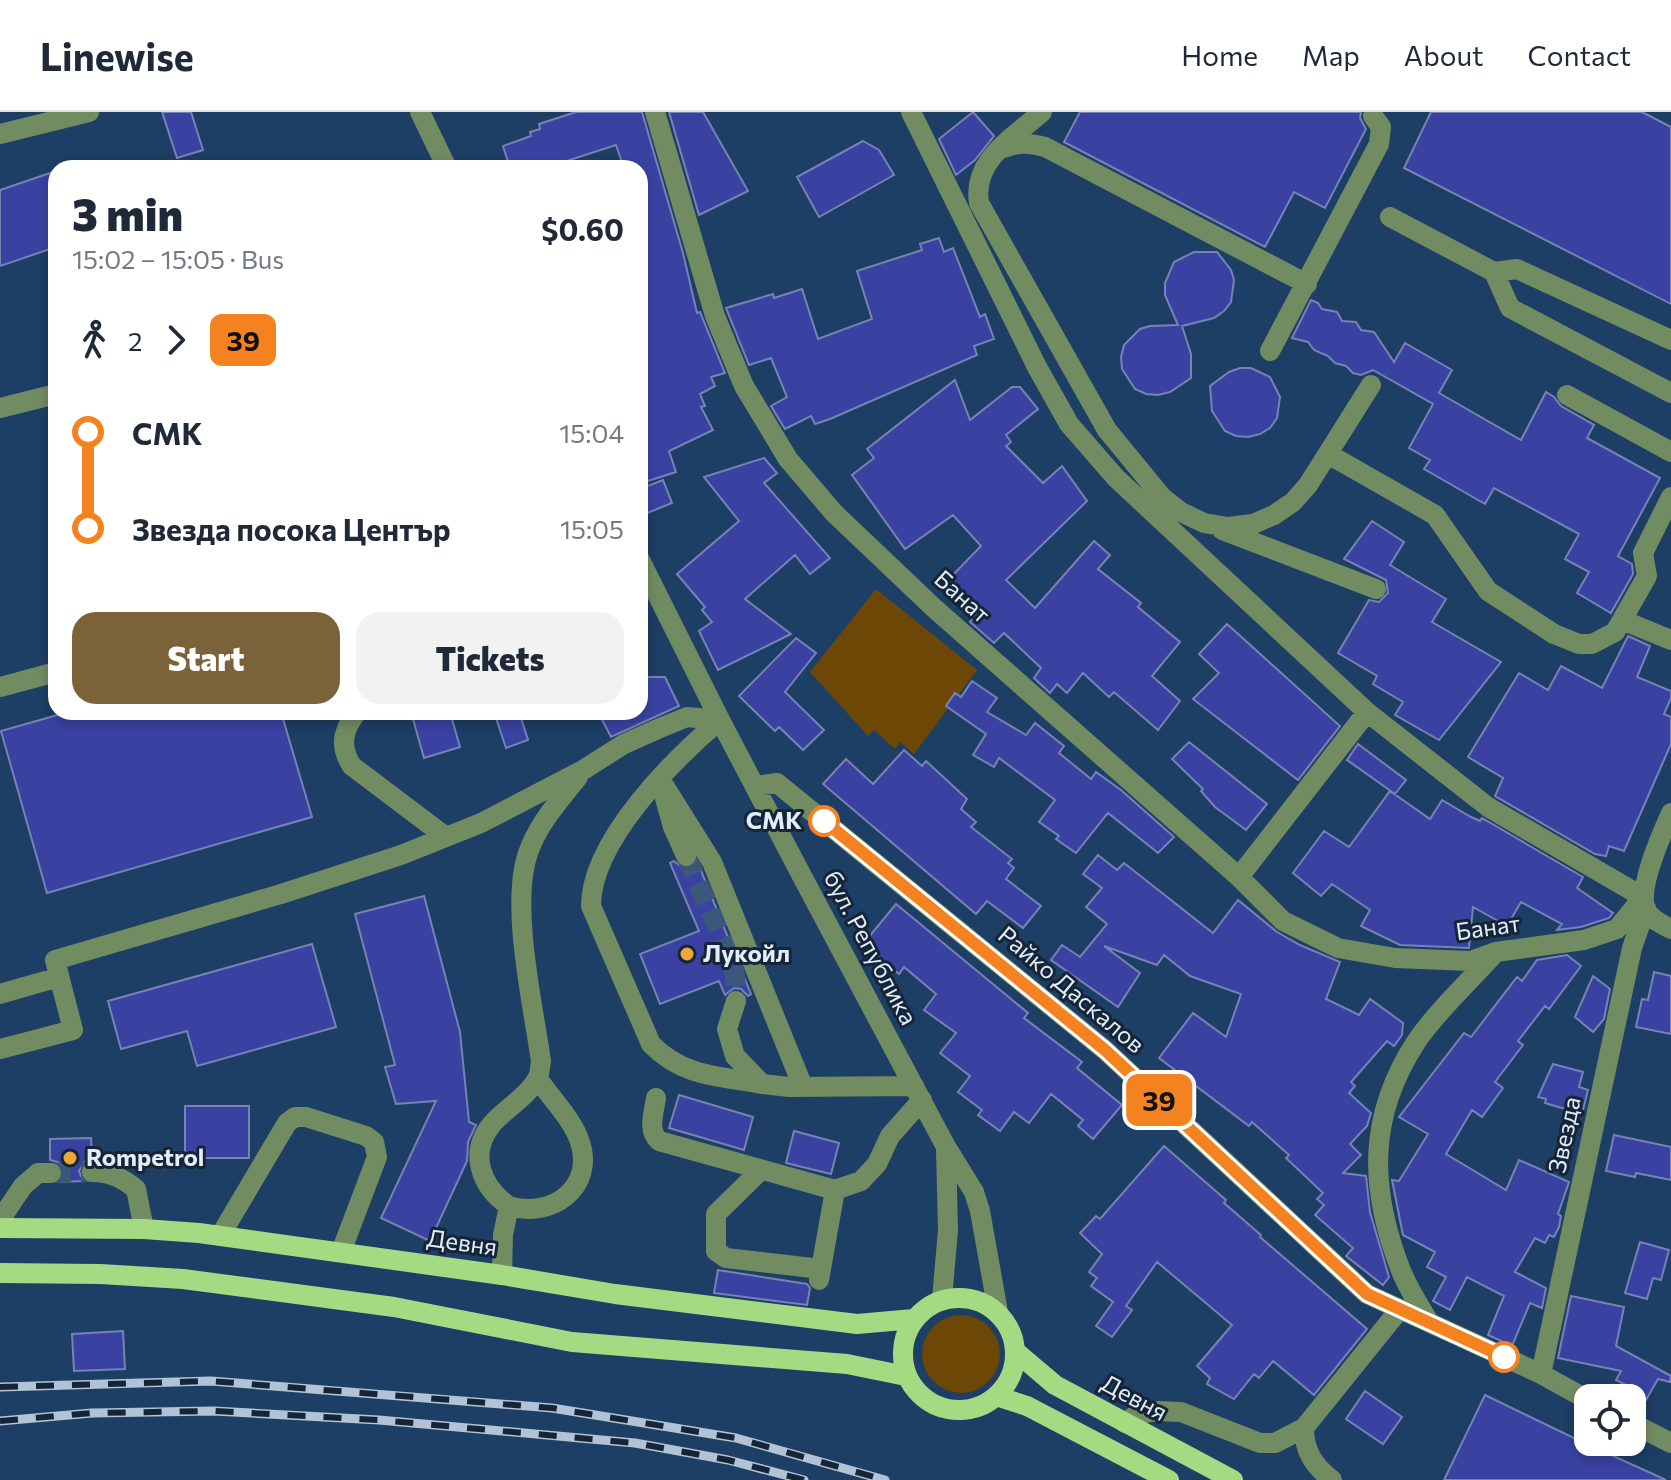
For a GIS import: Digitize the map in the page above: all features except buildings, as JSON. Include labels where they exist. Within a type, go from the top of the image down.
[{"type":"main road","name":"Девня","points":[[0,1228],[144,1229],[220,1236],[615,1294],[857,1324],[914,1319]]},
{"type":"main road","points":[[0,1273],[183,1279],[394,1307],[586,1344],[847,1364],[906,1376]]},
{"type":"main road","points":[[962,1297],[981,1301],[998,1312],[1012,1333],[1016,1352],[1014,1369],[1007,1384],[996,1396],[978,1407],[957,1410],[936,1406],[918,1393],[906,1376],[902,1356],[905,1337],[914,1319],[942,1299],[962,1297]]},
{"type":"main road","name":"Девня","points":[[1016,1352],[1055,1385],[1233,1480]]},
{"type":"main road","points":[[996,1396],[1027,1406],[1060,1422],[1169,1480]]},
{"type":"street","points":[[0,134],[89,112]]},
{"type":"street","points":[[420,112],[443,160]]},
{"type":"street","name":"Банат","points":[[655,112],[715,316],[744,386],[788,459],[834,513],[934,608],[1239,877],[1283,921],[1338,948],[1395,958],[1471,961],[1496,952],[1606,935],[1617,929],[1644,902]]},
{"type":"street","points":[[910,112],[1037,367],[1069,424],[1116,478],[1367,712],[1488,807],[1644,902],[1655,921],[1671,929]]},
{"type":"street","points":[[1042,112],[985,164],[977,190],[985,215],[1107,430],[1162,497],[1181,512],[1376,589]]},
{"type":"street","points":[[1270,351],[1379,144],[1381,127],[1373,116]]},
{"type":"street","points":[[1000,149],[1014,143],[1030,142],[1045,147],[1307,284]]},
{"type":"street","points":[[1390,217],[1494,272],[1517,269],[1671,340]]},
{"type":"street","points":[[1494,272],[1510,308],[1671,393]]},
{"type":"street","points":[[1204,523],[1228,527],[1253,524],[1293,502],[1328,454],[1371,385]]},
{"type":"street","points":[[1567,395],[1671,452]]},
{"type":"street","points":[[0,408],[48,396]]},
{"type":"street","points":[[1328,454],[1435,515],[1488,591],[1554,634],[1579,644],[1592,644],[1615,632],[1647,576],[1643,553],[1671,497]]},
{"type":"street","name":"бул. Република","points":[[648,576],[720,720],[945,1145],[964,1173],[980,1211],[998,1312]]},
{"type":"street","points":[[1622,620],[1671,640]]},
{"type":"street","points":[[0,687],[48,674]]},
{"type":"street","points":[[1239,877],[1367,712]]},
{"type":"street","points":[[0,1049],[73,1030],[55,960],[281,894],[446,837],[481,823],[583,770],[624,744],[687,717],[720,720]]},
{"type":"street","points":[[352,720],[344,740],[345,753],[352,766],[446,837]]},
{"type":"street","points":[[720,720],[684,750],[634,809],[597,868],[591,888],[591,906],[651,1044],[667,1060],[699,1074],[762,1084],[918,1093]]},
{"type":"street","points":[[538,1079],[579,1139],[583,1156],[582,1170],[570,1193],[560,1201],[533,1210],[509,1206],[497,1198],[484,1182],[479,1154],[491,1125],[538,1079],[541,1061],[523,943],[523,869],[542,823],[583,770]]},
{"type":"street","points":[[660,779],[673,827],[686,856]]},
{"type":"street","points":[[660,779],[712,862],[803,1087]]},
{"type":"street","name":"Райко Даскалов","points":[[755,786],[777,783],[1105,1050],[1367,1294],[1574,1392]]},
{"type":"street","name":"Звезда","points":[[1541,1374],[1632,948],[1659,840],[1671,813]]},
{"type":"street","points":[[1429,1322],[1401,1269],[1384,1210],[1377,1143],[1382,1115],[1394,1080],[1418,1039],[1496,952]]},
{"type":"street","points":[[0,994],[59,977]]},
{"type":"street","points":[[736,1001],[727,1029],[735,1056],[762,1084]]},
{"type":"street","points":[[656,1098],[652,1128],[656,1139],[835,1190],[861,1181],[877,1164],[890,1136],[918,1093]]},
{"type":"street","points":[[220,1236],[287,1123],[295,1117],[306,1117],[366,1136],[376,1147],[377,1157],[341,1252]]},
{"type":"street","name":"бул. Република","points":[[942,1299],[948,1230],[945,1145]]},
{"type":"street","points":[[761,1170],[716,1214],[716,1251],[726,1258],[820,1275],[835,1190]]},
{"type":"street","points":[[92,1172],[100,1171],[125,1180],[136,1189],[144,1229]]},
{"type":"street","points":[[0,1220],[23,1186],[38,1173],[51,1173]]},
{"type":"street","points":[[502,1275],[503,1235],[509,1206]]},
{"type":"street","points":[[1125,1423],[1137,1414],[1181,1412],[1260,1443],[1275,1443],[1304,1428],[1400,1309]]},
{"type":"street","points":[[1304,1428],[1304,1446],[1314,1462],[1332,1480]]},
{"type":"street","points":[[1646,1430],[1671,1443]]},
{"type":"shaded area","points":[[876,589],[977,670],[914,754],[900,742],[895,749],[874,730],[868,736],[810,672]]},
{"type":"shaded area","points":[[953,1315],[969,1315],[983,1321],[994,1332],[1000,1354],[994,1376],[983,1387],[969,1393],[953,1393],[939,1387],[928,1376],[922,1362],[922,1346],[928,1332],[939,1321]]},
{"type":"tunnel","points":[[686,856],[730,956],[735,975],[736,1001]]},
{"type":"tunnel","points":[[51,1173],[92,1172]]},
{"type":"railway","points":[[0,1387],[211,1381],[552,1408],[736,1438],[885,1480]]},
{"type":"railway","points":[[0,1421],[92,1413],[214,1411],[379,1420],[635,1443],[728,1460],[804,1480]]},
{"type":"bus line","name":"39","points":[[824,821],[1105,1050],[1367,1294],[1504,1357]]},
{"type":"place","name":"СМК","points":[[824,821]]},
{"type":"place","name":"Лукойл","points":[[687,954]]},
{"type":"place","name":"Rompetrol","points":[[70,1158]]}]
